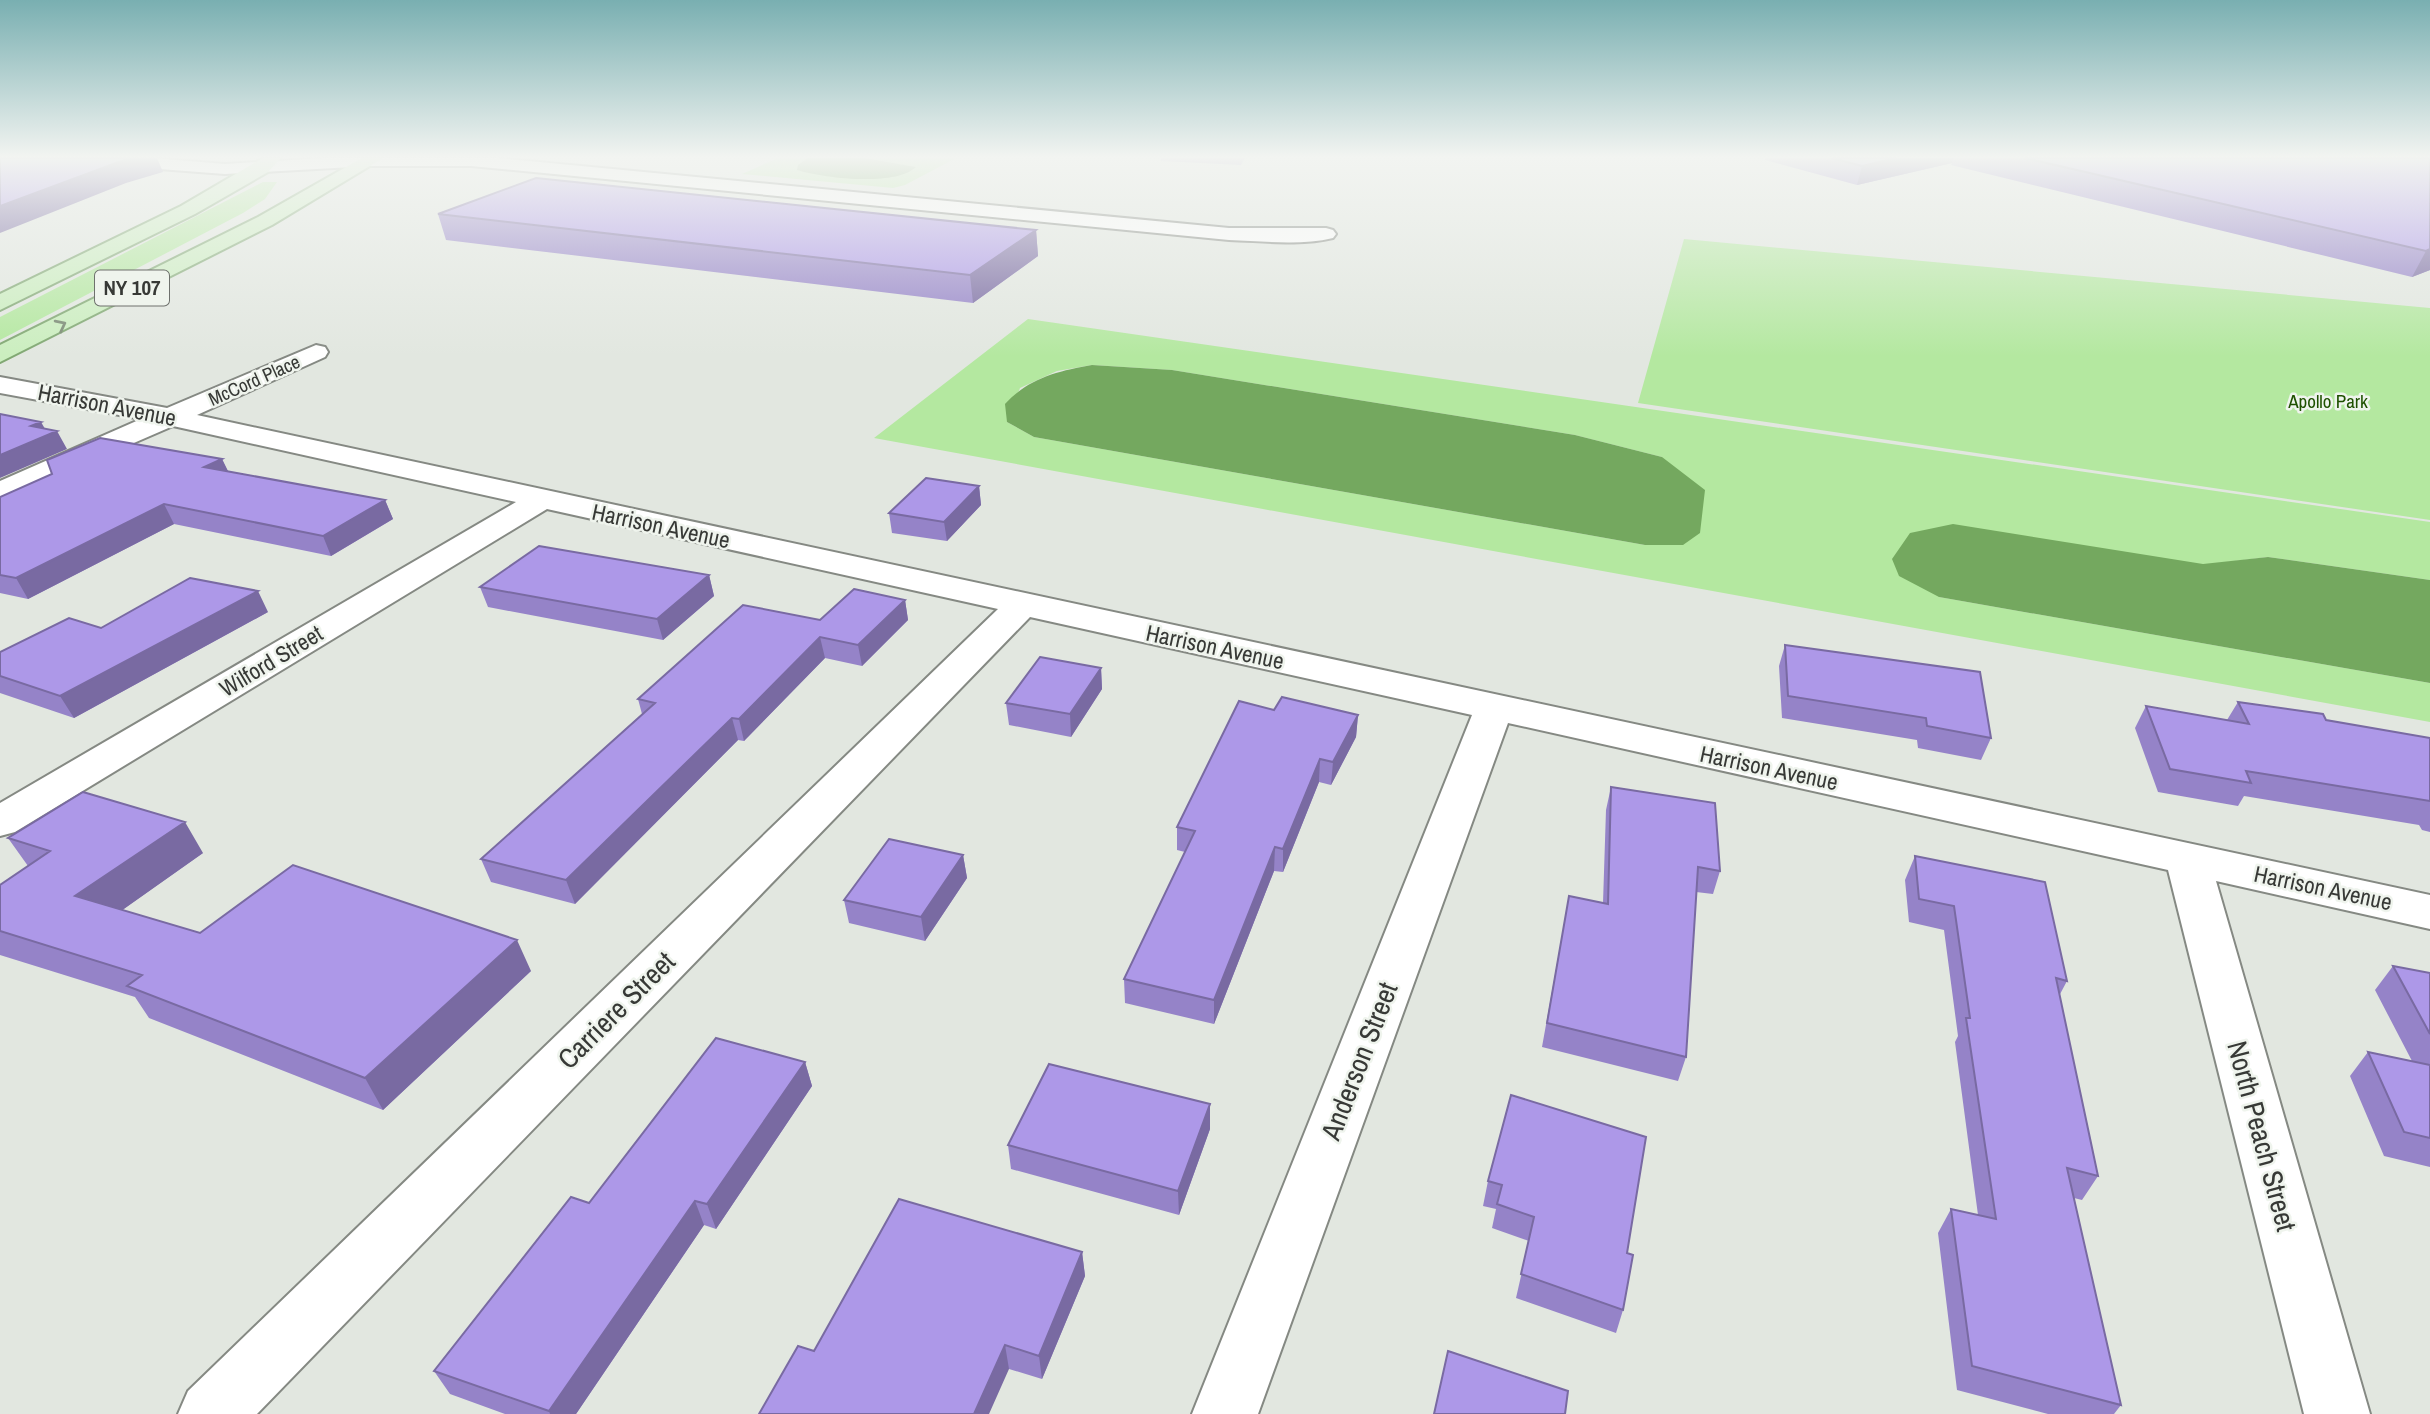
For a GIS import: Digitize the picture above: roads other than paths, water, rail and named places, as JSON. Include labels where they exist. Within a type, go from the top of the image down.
[{"type":"main road","name":"NY 107","points":[[0,303],[162,224]]},
{"type":"main road","points":[[206,251],[240,224]]},
{"type":"main road","name":"NY 107","points":[[0,355],[206,251],[253,224]]},
{"type":"street","points":[[1125,224],[1229,234],[1326,234]]},
{"type":"street","name":"McCord Place","points":[[0,492],[316,352]]},
{"type":"street","name":"Harrison Avenue","points":[[0,385],[171,417],[2430,912]]},
{"type":"street","name":"Wilford Street","points":[[0,822],[541,500]]},
{"type":"street","name":"Carriere Street","points":[[211,1414],[1022,605]]},
{"type":"street","name":"Anderson Street","points":[[1225,1414],[1494,708]]},
{"type":"street","name":"North Peach Street","points":[[2187,859],[2337,1414]]},
{"type":"park label","name":"Apollo Park","points":[[2328,401]]}]
